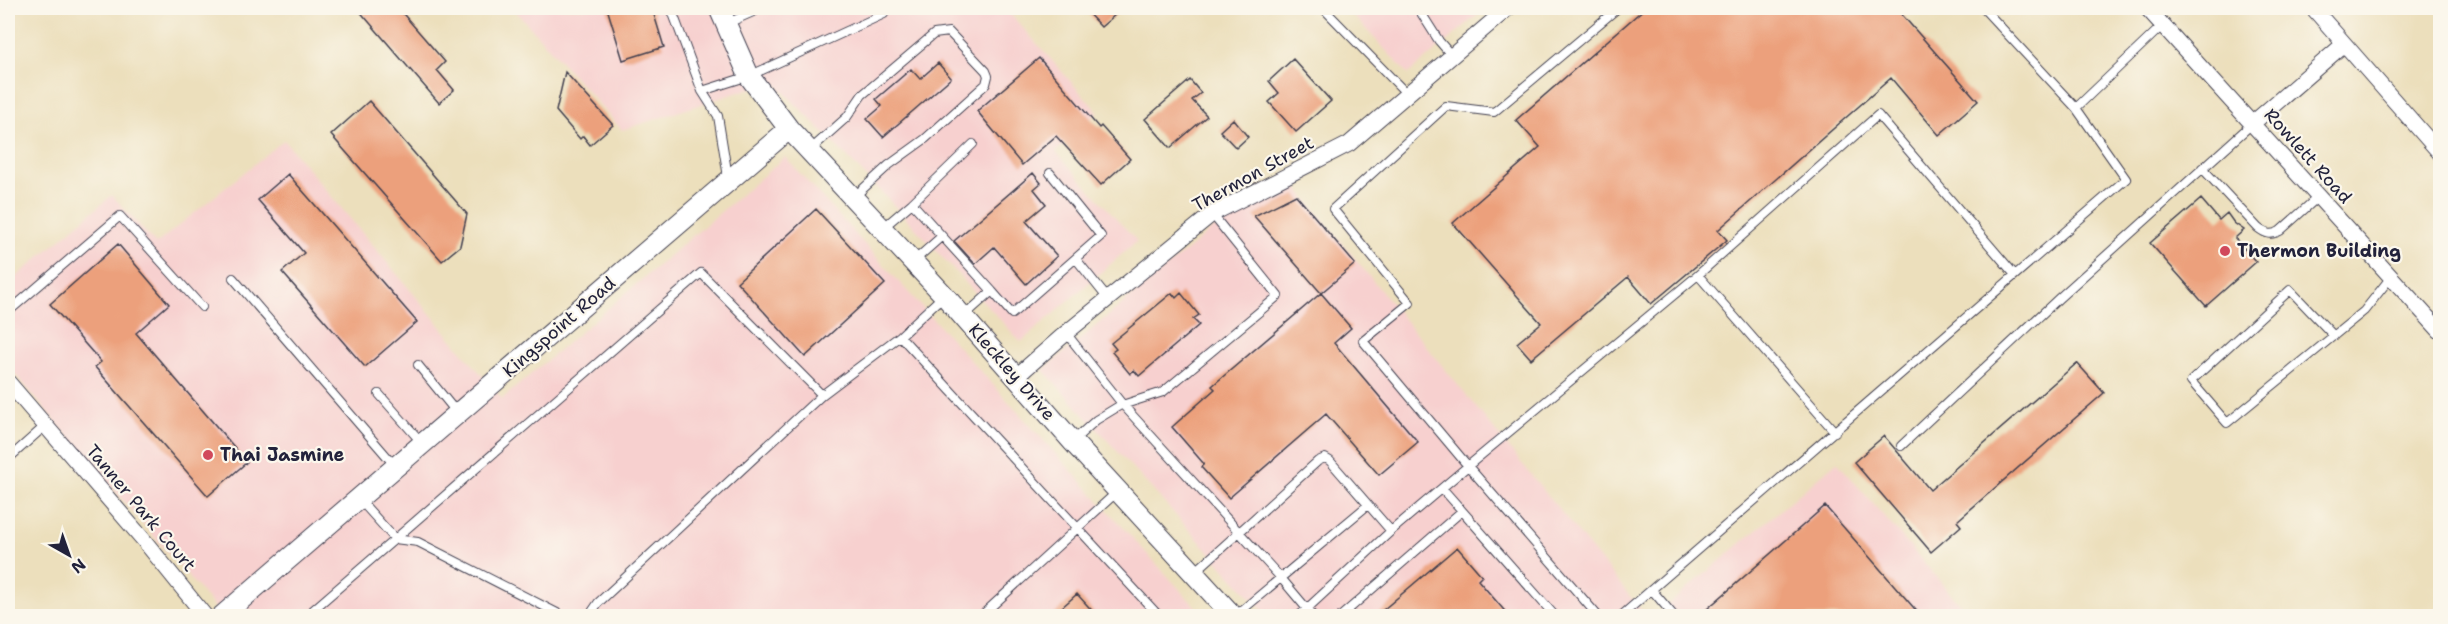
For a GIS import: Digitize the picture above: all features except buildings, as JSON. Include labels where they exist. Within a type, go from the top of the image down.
[{"type":"street","name":"Thermon Street","points":[[1017,376],[1212,214],[1349,144],[1508,8]]},
{"type":"street","name":"Rowlett Road","points":[[2146,8],[2440,331]]},
{"type":"street","points":[[2313,8],[2440,153]]},
{"type":"street","points":[[722,16],[749,76],[789,129]]},
{"type":"street","points":[[2253,123],[2344,44]]},
{"type":"street","name":"Kleckley Drive","points":[[789,129],[913,261],[1017,376],[1072,441],[1234,616]]},
{"type":"street","name":"Kingspoint Road","points":[[222,616],[360,500],[728,179],[789,129]]},
{"type":"street","name":"Tanner Park Court","points":[[8,382],[142,538],[205,616]]},
{"type":"lane","points":[[671,8],[702,90],[718,116],[728,179]]},
{"type":"lane","points":[[722,16],[762,8]]},
{"type":"lane","points":[[702,90],[749,76],[884,14],[881,8]]},
{"type":"lane","points":[[1323,8],[1407,94]]},
{"type":"lane","points":[[1418,8],[1452,56]]},
{"type":"lane","points":[[1598,616],[1363,341],[1410,303],[1333,209],[1446,106],[1494,112],[1618,8]]},
{"type":"lane","points":[[1621,616],[2126,179],[2076,108],[1983,8]]},
{"type":"lane","points":[[2076,108],[2163,25]]},
{"type":"lane","points":[[809,151],[848,117],[862,95],[889,72],[934,34],[949,32],[986,71],[988,76],[986,84],[925,139],[889,165],[854,197]]},
{"type":"lane","points":[[1299,616],[1391,531],[1698,275],[1878,115],[2015,275]]},
{"type":"lane","points":[[1901,446],[2253,123]]},
{"type":"lane","points":[[882,228],[912,203],[973,144]]},
{"type":"lane","points":[[2202,168],[2258,228],[2267,233],[2274,234],[2280,231],[2318,197]]},
{"type":"lane","points":[[912,203],[1012,314],[1101,236],[1050,173]]},
{"type":"lane","points":[[1072,441],[1096,420],[1123,405],[1163,392],[1278,296],[1212,214]]},
{"type":"lane","points":[[8,312],[120,216],[202,307]]},
{"type":"lane","points":[[913,261],[942,236]]},
{"type":"lane","points":[[1076,259],[1108,299]]},
{"type":"lane","points":[[306,616],[701,273],[822,395]]},
{"type":"lane","points":[[1698,275],[1835,432]]},
{"type":"lane","points":[[2334,336],[2290,290],[2191,381],[2227,423],[2334,336],[2364,311],[2391,276]]},
{"type":"lane","points":[[233,278],[396,468]]},
{"type":"lane","points":[[963,317],[992,291]]},
{"type":"lane","points":[[589,616],[598,603],[822,395],[900,336],[944,295]]},
{"type":"lane","points":[[1066,333],[1123,405],[1313,616]]},
{"type":"lane","points":[[900,336],[1159,616]]},
{"type":"lane","points":[[418,365],[458,414]]},
{"type":"lane","points":[[379,394],[423,445]]},
{"type":"lane","points":[[8,459],[45,426]]},
{"type":"lane","points":[[1194,573],[1318,461],[1325,458],[1391,531]]},
{"type":"lane","points":[[1442,488],[1555,616]]},
{"type":"lane","points":[[981,616],[1118,490]]},
{"type":"lane","points":[[360,500],[395,539],[418,542],[563,616]]},
{"type":"lane","points":[[1234,616],[1368,505]]},
{"type":"lane","points":[[1341,616],[1462,511]]},
{"type":"lane","points":[[1652,590],[1674,616]]},
{"type":"shaded area","points":[[513,8],[1005,8],[1098,112],[1056,152],[1137,241],[1021,342],[887,198],[773,81],[622,130]]},
{"type":"shaded area","points":[[1346,8],[1486,8],[1408,74]]},
{"type":"shaded area","points":[[284,140],[502,399],[785,157],[1204,616],[222,616],[8,366],[8,284],[112,195],[156,244]]},
{"type":"shaded area","points":[[1295,185],[1646,616],[1268,616],[1043,370],[1212,229]]},
{"type":"shaded area","points":[[1837,462],[1970,616],[1655,616]]},
{"type":"place","name":"Thermon Building","points":[[2225,251]]},
{"type":"place","name":"Thai Jasmine","points":[[208,455]]}]
